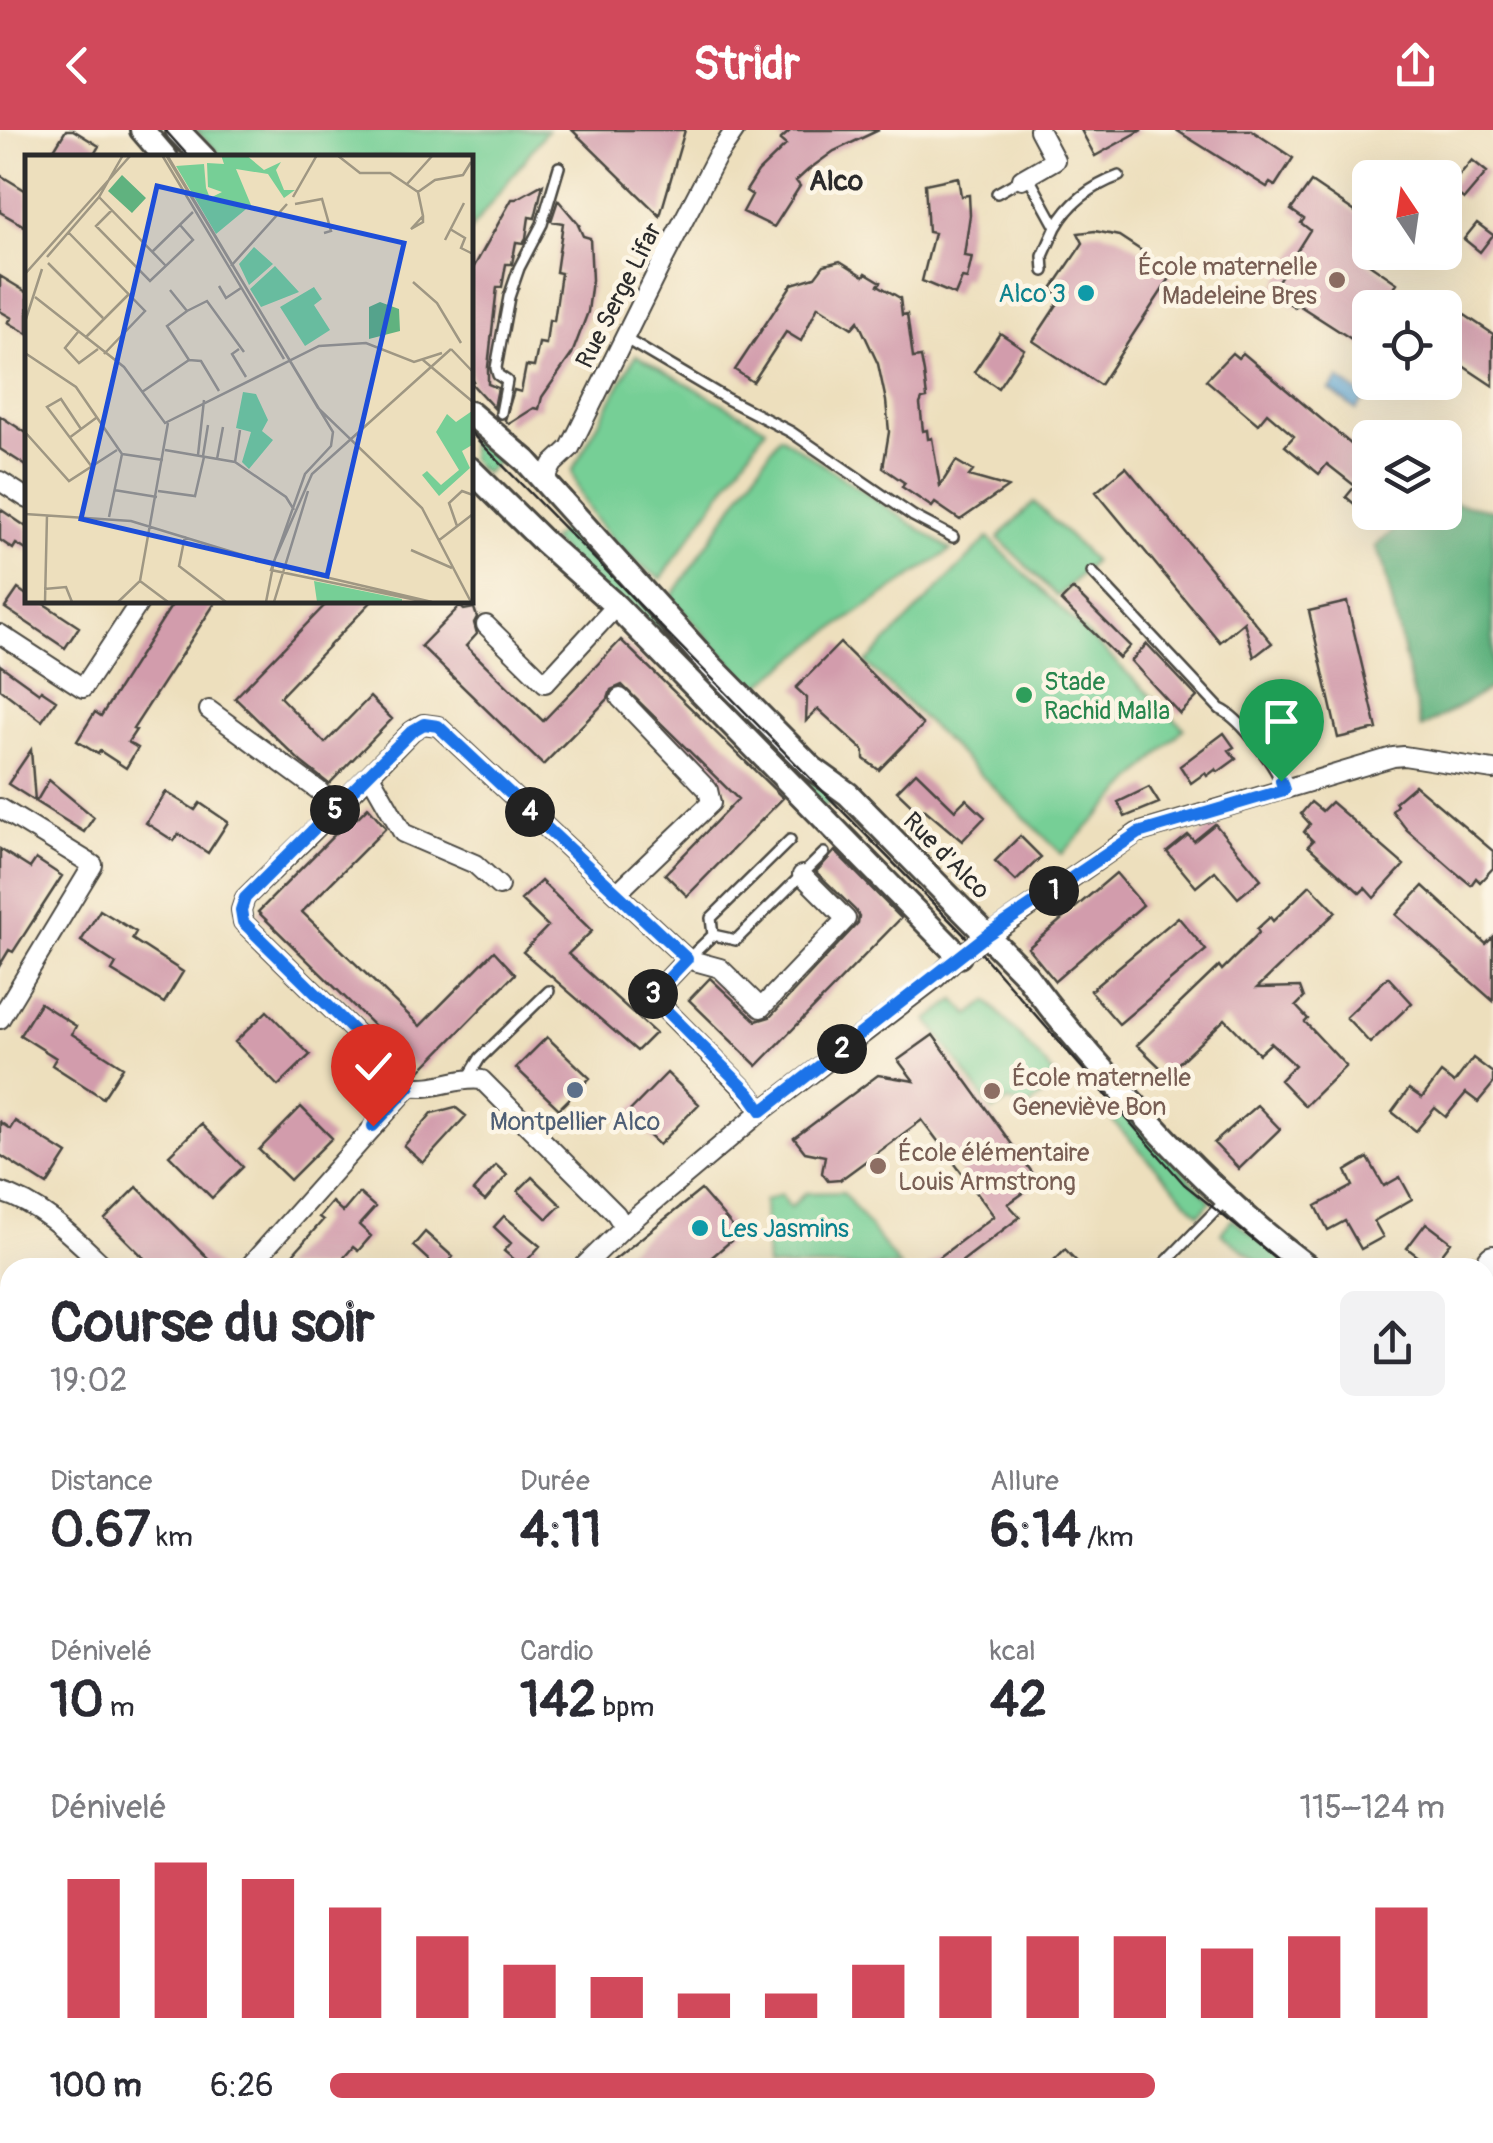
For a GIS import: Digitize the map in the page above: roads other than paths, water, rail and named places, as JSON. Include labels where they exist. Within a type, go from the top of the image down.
[{"type":"street","points":[[142,130],[163,155]]},
{"type":"street","points":[[177,130],[201,155]]},
{"type":"street","name":"Rue Serge Lifar","points":[[544,481],[553,464],[570,448],[716,158],[735,130]]},
{"type":"street","points":[[1025,177],[1055,160],[1039,130]]},
{"type":"street","name":"Rue d'Alco","points":[[472,415],[526,461],[710,665],[812,768],[848,794],[1026,975],[1048,1007],[1182,1160],[1297,1258]]},
{"type":"street","points":[[472,471],[511,517],[616,606],[959,956]]},
{"type":"street","points":[[0,481],[25,497]]},
{"type":"street","points":[[511,517],[544,481]]},
{"type":"street","points":[[0,634],[83,688],[140,602]]},
{"type":"street","points":[[486,625],[545,683],[616,606]]},
{"type":"street","points":[[617,893],[711,803],[708,790],[620,698]]},
{"type":"street","points":[[209,710],[318,790],[336,809]]},
{"type":"street","points":[[624,1226],[482,1080],[468,1078],[425,1089],[410,1086],[243,922],[245,898],[412,731],[424,724],[438,726],[687,959],[720,968],[760,1008],[846,918],[802,875]]},
{"type":"street","points":[[592,1258],[624,1226],[762,1111],[959,956],[1138,833],[1404,756],[1493,770]]},
{"type":"street","points":[[370,775],[403,833],[475,864],[499,886]]},
{"type":"street","points":[[0,808],[93,866],[0,1019]]},
{"type":"street","points":[[687,959],[652,996],[750,1094],[762,1111]]},
{"type":"street","points":[[257,1258],[410,1086]]},
{"type":"street","points":[[0,1192],[18,1197],[47,1215],[95,1258]]},
{"type":"lane","points":[[500,413],[507,381],[496,368],[509,297],[542,224],[559,166]]},
{"type":"lane","points":[[1044,270],[1042,256],[1065,212],[1102,182],[1119,176]]},
{"type":"lane","points":[[997,193],[1025,177],[1056,227]]},
{"type":"lane","points":[[624,338],[727,400],[791,432],[913,516],[953,537]]},
{"type":"lane","points":[[1092,572],[1220,710],[1231,714],[1274,768],[1284,790]]},
{"type":"lane","points":[[687,959],[712,934],[711,918],[790,840]]},
{"type":"lane","points":[[712,934],[736,940],[824,853]]},
{"type":"lane","points":[[468,1078],[480,1058],[548,991]]},
{"type":"lane","points":[[1170,1258],[1226,1201]]},
{"type":"water","points":[[1339,379],[1352,388],[1352,400],[1364,400],[1356,410],[1330,390]]},
{"type":"tram line","points":[[165,130],[187,155]]},
{"type":"tram line","points":[[472,434],[974,945],[1184,1184],[1276,1258]]},
{"type":"place","name":"École maternelle Madeleine Bres","points":[[1337,280]]},
{"type":"place","name":"Alco 3","points":[[1086,293]]},
{"type":"place","name":"Stade Rachid Malla","points":[[1024,695]]},
{"type":"place","name":"Montpellier Alco","points":[[575,1090]]},
{"type":"place","name":"École maternelle Geneviève Bon","points":[[992,1091]]},
{"type":"place","name":"École élémentaire Louis Armstrong","points":[[878,1166]]},
{"type":"place","name":"Les Jasmins","points":[[700,1228]]},
{"type":"district","name":"Alco","points":[[836,180]]}]
